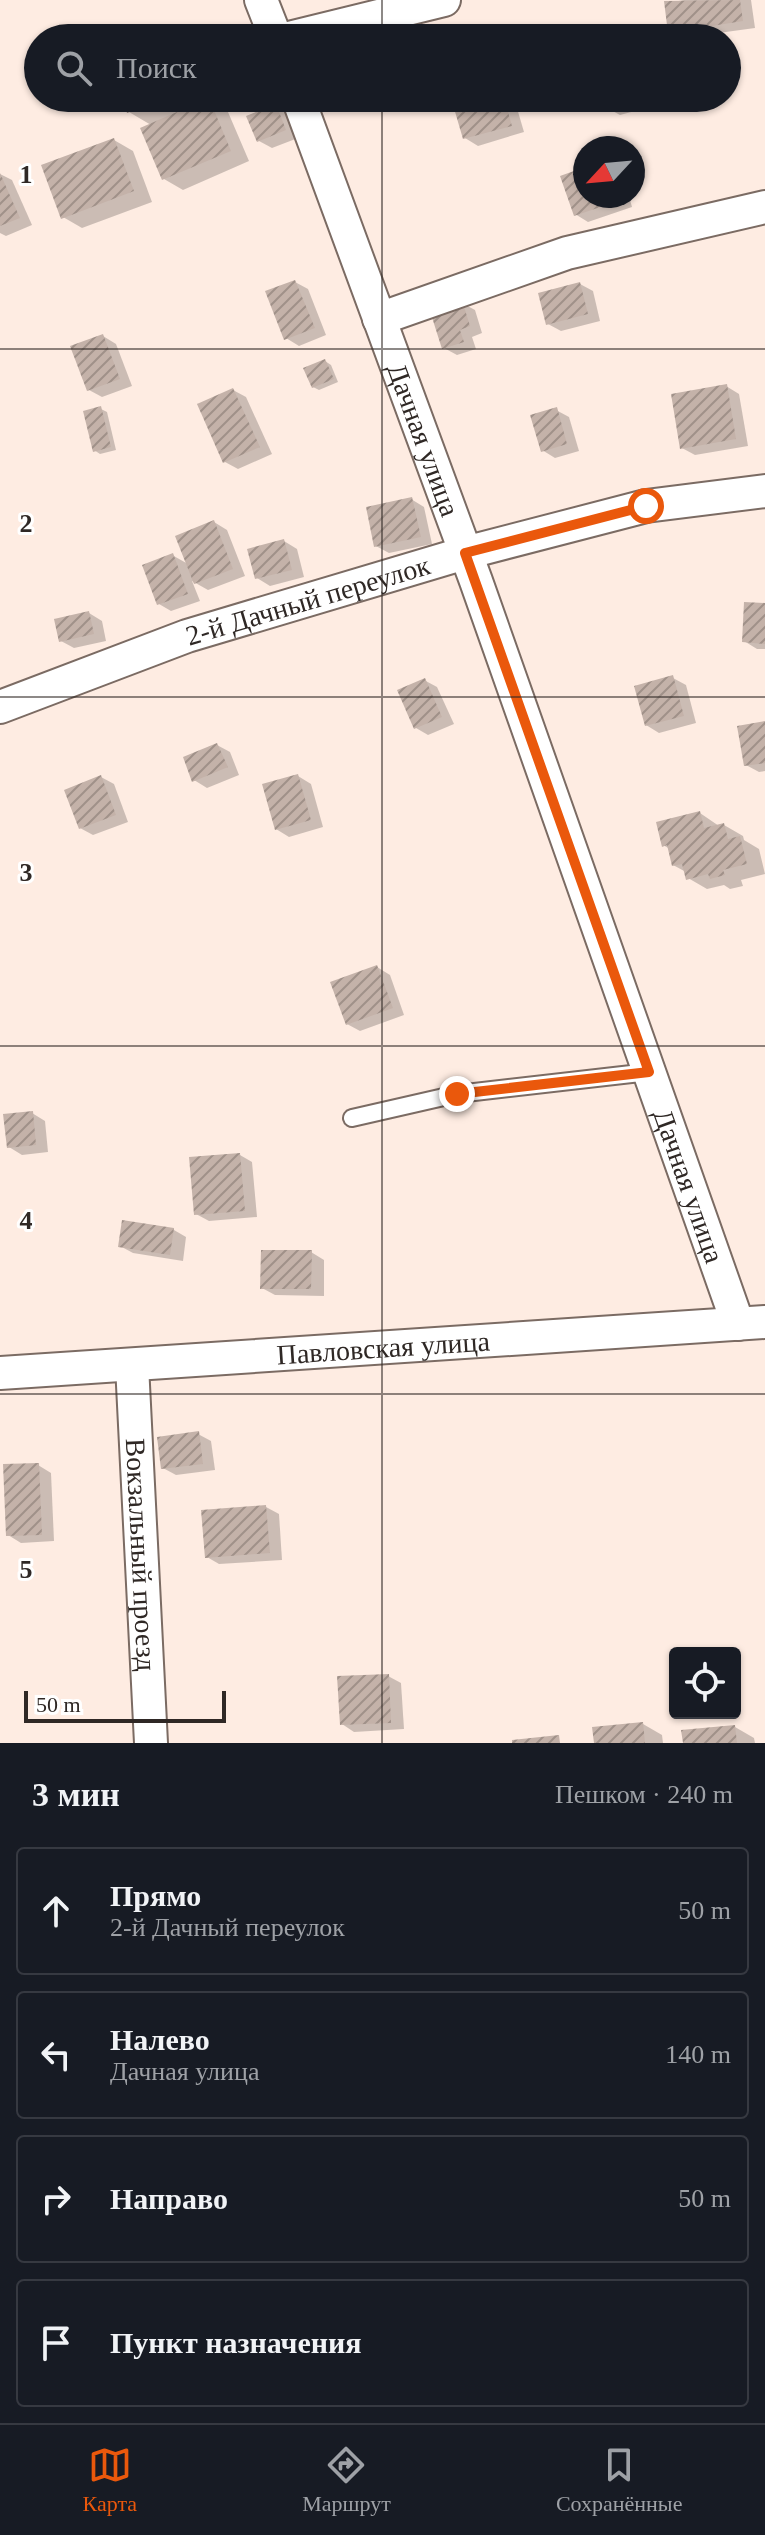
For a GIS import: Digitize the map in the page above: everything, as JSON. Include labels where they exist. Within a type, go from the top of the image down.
[{"type":"street","points":[[261,0],[270,24]]},
{"type":"street","points":[[346,24],[444,0]]},
{"type":"street","name":"Дачная улица","points":[[303,112],[465,553],[649,1072],[751,1323]]},
{"type":"street","points":[[379,319],[567,253],[765,207]]},
{"type":"street","name":"2-й Дачный переулок","points":[[0,707],[187,636],[465,553],[646,506],[765,491]]},
{"type":"street","name":"Павловская улица","points":[[0,1373],[751,1323]]},
{"type":"street","name":"Вокзальный проезд","points":[[132,1365],[151,1743]]},
{"type":"lane","points":[[352,1118],[457,1094],[649,1072]]},
{"type":"building","points":[[740,0],[743,21],[667,24],[664,1]]},
{"type":"building","points":[[177,112],[215,112],[231,151],[162,180],[140,128]]},
{"type":"building","points":[[256,112],[279,112],[286,130],[257,142],[246,116]]},
{"type":"building","points":[[455,112],[508,112],[512,126],[463,139]]},
{"type":"building","points":[[114,138],[134,191],[61,219],[41,165]]},
{"type":"building","points":[[573,171],[573,208],[598,208],[574,216],[560,176]]},
{"type":"building","points":[[0,173],[20,218],[0,226]]},
{"type":"building","points":[[295,280],[315,328],[284,340],[265,291]]},
{"type":"building","points":[[580,282],[588,314],[546,325],[538,293]]},
{"type":"building","points":[[462,300],[470,326],[460,330],[464,342],[442,349],[430,311]]},
{"type":"building","points":[[103,334],[120,379],[87,391],[70,346]]},
{"type":"building","points":[[325,359],[334,379],[312,388],[303,368]]},
{"type":"building","points":[[727,384],[736,439],[680,449],[671,394]]},
{"type":"building","points":[[233,388],[260,447],[223,463],[197,404]]},
{"type":"building","points":[[101,406],[111,447],[93,452],[83,411]]},
{"type":"building","points":[[557,407],[567,444],[541,452],[530,415]]},
{"type":"building","points":[[412,497],[421,537],[374,547],[366,507]]},
{"type":"building","points":[[214,520],[233,569],[194,584],[175,536]]},
{"type":"building","points":[[284,539],[292,570],[255,579],[247,549]]},
{"type":"building","points":[[173,553],[188,594],[157,605],[142,565]]},
{"type":"building","points":[[744,602],[765,603],[765,644],[742,642]]},
{"type":"building","points":[[89,611],[94,634],[59,642],[54,619]]},
{"type":"building","points":[[673,675],[684,716],[645,726],[634,686]]},
{"type":"building","points":[[425,678],[442,717],[414,729],[397,690]]},
{"type":"building","points":[[765,721],[765,763],[744,766],[737,726]]},
{"type":"building","points":[[217,743],[228,767],[192,782],[183,757]]},
{"type":"building","points":[[298,774],[311,820],[275,830],[262,784]]},
{"type":"building","points":[[101,775],[116,815],[79,829],[64,790]]},
{"type":"building","points":[[700,811],[704,828],[724,823],[728,839],[740,836],[747,864],[723,870],[725,875],[710,879],[708,874],[686,880],[682,864],[672,866],[667,845],[662,847],[656,822]]},
{"type":"building","points":[[377,965],[393,1008],[346,1025],[330,982]]},
{"type":"building","points":[[33,1111],[36,1145],[7,1148],[3,1114]]},
{"type":"building","points":[[240,1153],[245,1211],[194,1215],[189,1157]]},
{"type":"building","points":[[122,1220],[174,1228],[170,1255],[118,1247]]},
{"type":"building","points":[[261,1250],[312,1250],[311,1289],[260,1289]]},
{"type":"building","points":[[199,1431],[203,1464],[161,1469],[157,1437]]},
{"type":"building","points":[[39,1463],[42,1535],[6,1536],[3,1464]]},
{"type":"building","points":[[266,1505],[270,1553],[205,1558],[201,1510]]},
{"type":"building","points":[[389,1674],[391,1723],[340,1725],[337,1676]]},
{"type":"building","points":[[643,1722],[645,1743],[594,1743],[592,1727]]},
{"type":"building","points":[[735,1725],[737,1743],[683,1743],[681,1730]]},
{"type":"building","points":[[559,1735],[560,1743],[512,1743],[512,1740]]},
{"type":"route","points":[[457,1094],[649,1072],[465,553],[646,506]]}]
